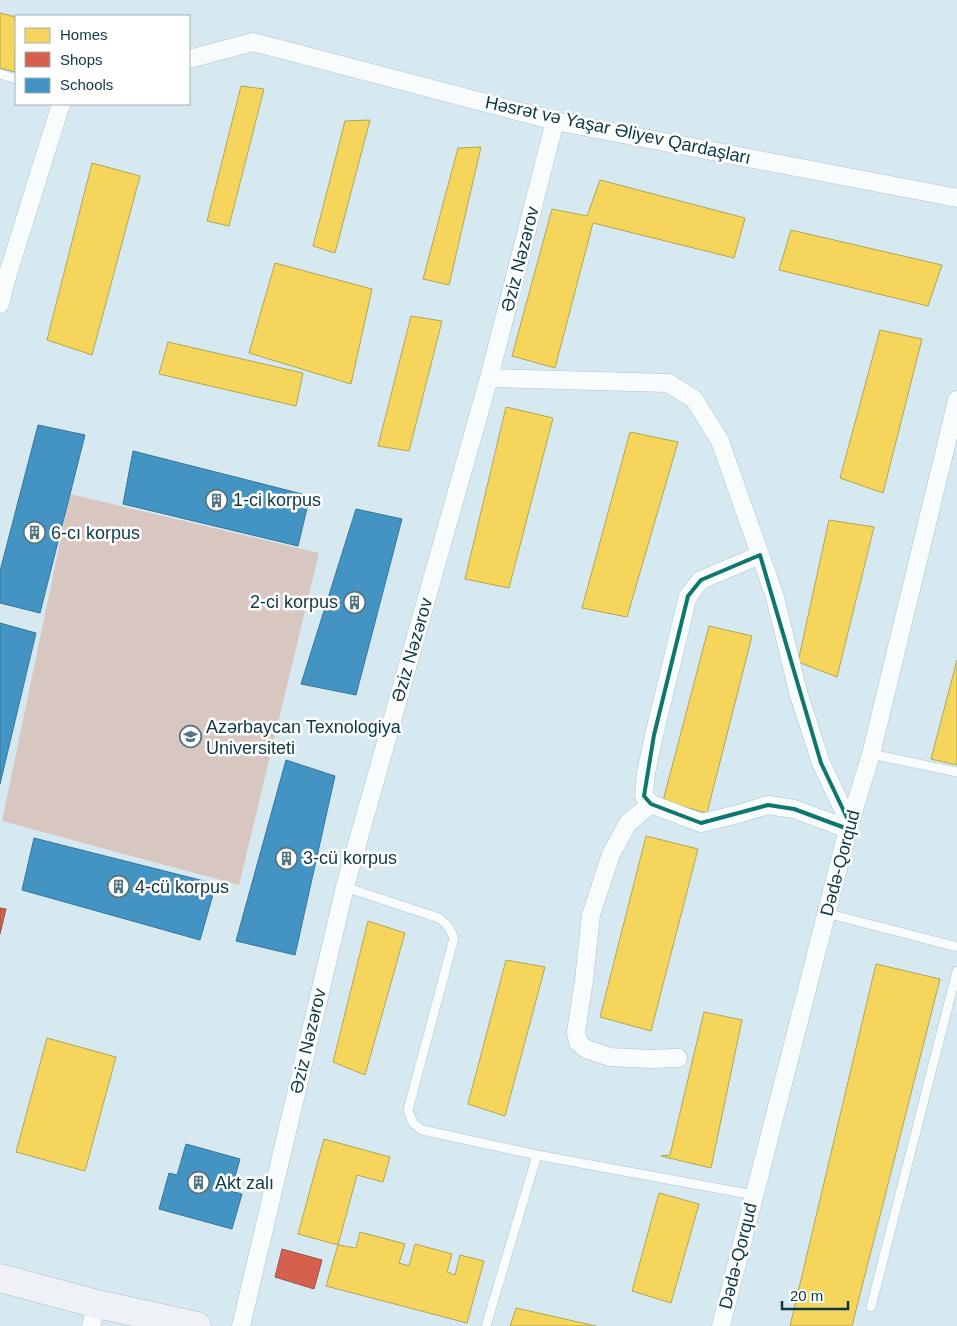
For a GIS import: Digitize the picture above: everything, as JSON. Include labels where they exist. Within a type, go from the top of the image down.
[{"type":"main road","points":[[0,1278],[94,1315],[197,1326]]},
{"type":"street","name":"Həsrət və Yaşar Əliyev Qardaşları","points":[[190,59],[253,42],[555,121],[957,198]]},
{"type":"street","points":[[0,304],[3,280],[61,105]]},
{"type":"street","name":"Əziz Nəzərov","points":[[241,1326],[344,887],[489,378],[555,121]]},
{"type":"street","points":[[489,378],[668,383],[694,399],[720,441],[775,597],[798,692],[821,763],[848,826]]},
{"type":"street","name":"Dədə-Qorqud","points":[[721,1326],[848,826],[871,754],[957,400]]},
{"type":"street","points":[[760,555],[701,580],[688,596],[646,773],[644,796],[650,804],[701,823],[735,816],[768,805],[794,809],[848,826]]},
{"type":"street","points":[[650,804],[628,823],[611,854],[591,915],[576,1032],[578,1042],[586,1049],[610,1057],[678,1058]]},
{"type":"lane","points":[[0,74],[15,79]]},
{"type":"lane","points":[[871,754],[957,772]]},
{"type":"lane","points":[[344,887],[439,918],[448,926],[454,938],[408,1110],[413,1123],[422,1130],[537,1155],[754,1196]]},
{"type":"lane","points":[[826,913],[957,947]]},
{"type":"lane","points":[[871,1307],[957,970]]},
{"type":"lane","points":[[486,1326],[537,1155]]},
{"type":"highlighted area","points":[[760,555],[821,763],[849,822],[848,829],[794,809],[768,805],[701,823],[651,804],[644,796],[654,735],[688,596],[701,580]]},
{"type":"shaded area","points":[[70,494],[319,553],[239,885],[2,821]]},
{"type":"building: Homes","points":[[0,13],[15,17],[15,72],[0,68]]},
{"type":"building: Homes","points":[[241,86],[264,89],[229,226],[207,221]]},
{"type":"building: Homes","points":[[370,120],[335,253],[313,246],[345,121]]},
{"type":"building: Homes","points":[[481,147],[449,285],[423,279],[458,148]]},
{"type":"building: Homes","points":[[92,163],[140,176],[92,355],[47,340]]},
{"type":"building: Homes","points":[[600,180],[745,218],[734,258],[593,223],[555,368],[512,356],[552,209],[587,216]]},
{"type":"building: Homes","points":[[791,230],[942,265],[928,306],[779,270]]},
{"type":"building: Homes","points":[[275,263],[372,289],[351,384],[249,353]]},
{"type":"building: Homes","points":[[411,316],[442,321],[409,451],[378,446]]},
{"type":"building: Homes","points":[[880,330],[922,339],[883,493],[840,478]]},
{"type":"building: Homes","points":[[168,342],[303,373],[296,406],[159,374]]},
{"type":"building: Homes","points":[[506,407],[553,418],[509,588],[465,579]]},
{"type":"building: Homes","points":[[630,432],[678,442],[627,617],[582,608]]},
{"type":"building: Homes","points":[[829,520],[874,527],[837,677],[798,662]]},
{"type":"building: Homes","points":[[709,626],[752,636],[707,813],[663,801]]},
{"type":"building: Homes","points":[[957,660],[957,765],[931,759]]},
{"type":"building: Homes","points":[[646,836],[698,849],[651,1031],[600,1017]]},
{"type":"building: Homes","points":[[368,921],[405,933],[365,1075],[333,1062]]},
{"type":"building: Homes","points":[[506,960],[545,967],[505,1116],[468,1104]]},
{"type":"building: Homes","points":[[876,964],[940,979],[852,1326],[790,1326]]},
{"type":"building: Homes","points":[[704,1012],[742,1020],[711,1168],[661,1156],[670,1155]]},
{"type":"building: Homes","points":[[47,1038],[116,1057],[85,1171],[16,1152]]},
{"type":"building: Homes","points":[[324,1139],[390,1157],[383,1182],[357,1175],[338,1245],[298,1234]]},
{"type":"building: Homes","points":[[659,1193],[699,1204],[671,1303],[632,1291]]},
{"type":"building: Homes","points":[[360,1232],[405,1244],[399,1263],[409,1266],[415,1244],[452,1254],[447,1272],[455,1275],[460,1255],[484,1261],[467,1323],[326,1286],[338,1245],[356,1248]]},
{"type":"building: Homes","points":[[516,1308],[596,1326],[510,1326]]},
{"type":"building: Shops","points":[[0,908],[6,909],[0,934]]},
{"type":"building: Shops","points":[[282,1249],[322,1260],[314,1289],[275,1277]]},
{"type":"building: Schools","name":"6-cı korpus","points":[[38,425],[85,435],[40,613],[0,603],[0,571]]},
{"type":"building: Schools","name":"1-ci korpus","points":[[133,451],[310,496],[298,546],[123,504]]},
{"type":"building: Schools","name":"2-ci korpus","points":[[356,509],[402,519],[356,695],[301,684]]},
{"type":"building: Schools","points":[[0,623],[36,633],[0,784]]},
{"type":"building: Schools","name":"3-cü korpus","points":[[286,760],[335,776],[295,955],[236,941]]},
{"type":"building: Schools","name":"4-cü korpus","points":[[34,838],[216,884],[200,940],[22,890]]},
{"type":"building: Schools","name":"Akt zalı","points":[[186,1144],[240,1159],[231,1191],[242,1194],[232,1229],[159,1209],[169,1173],[177,1175]]},
{"type":"place","name":"1-ci korpus","points":[[217,500]]},
{"type":"place","name":"6-cı korpus","points":[[35,533]]},
{"type":"place","name":"2-ci korpus","points":[[354,602]]},
{"type":"place","name":"Azərbaycan Texnologiya Universiteti","points":[[190,737]]},
{"type":"place","name":"3-cü korpus","points":[[287,858]]},
{"type":"place","name":"4-cü korpus","points":[[119,887]]},
{"type":"place","name":"Akt zalı","points":[[199,1183]]}]
